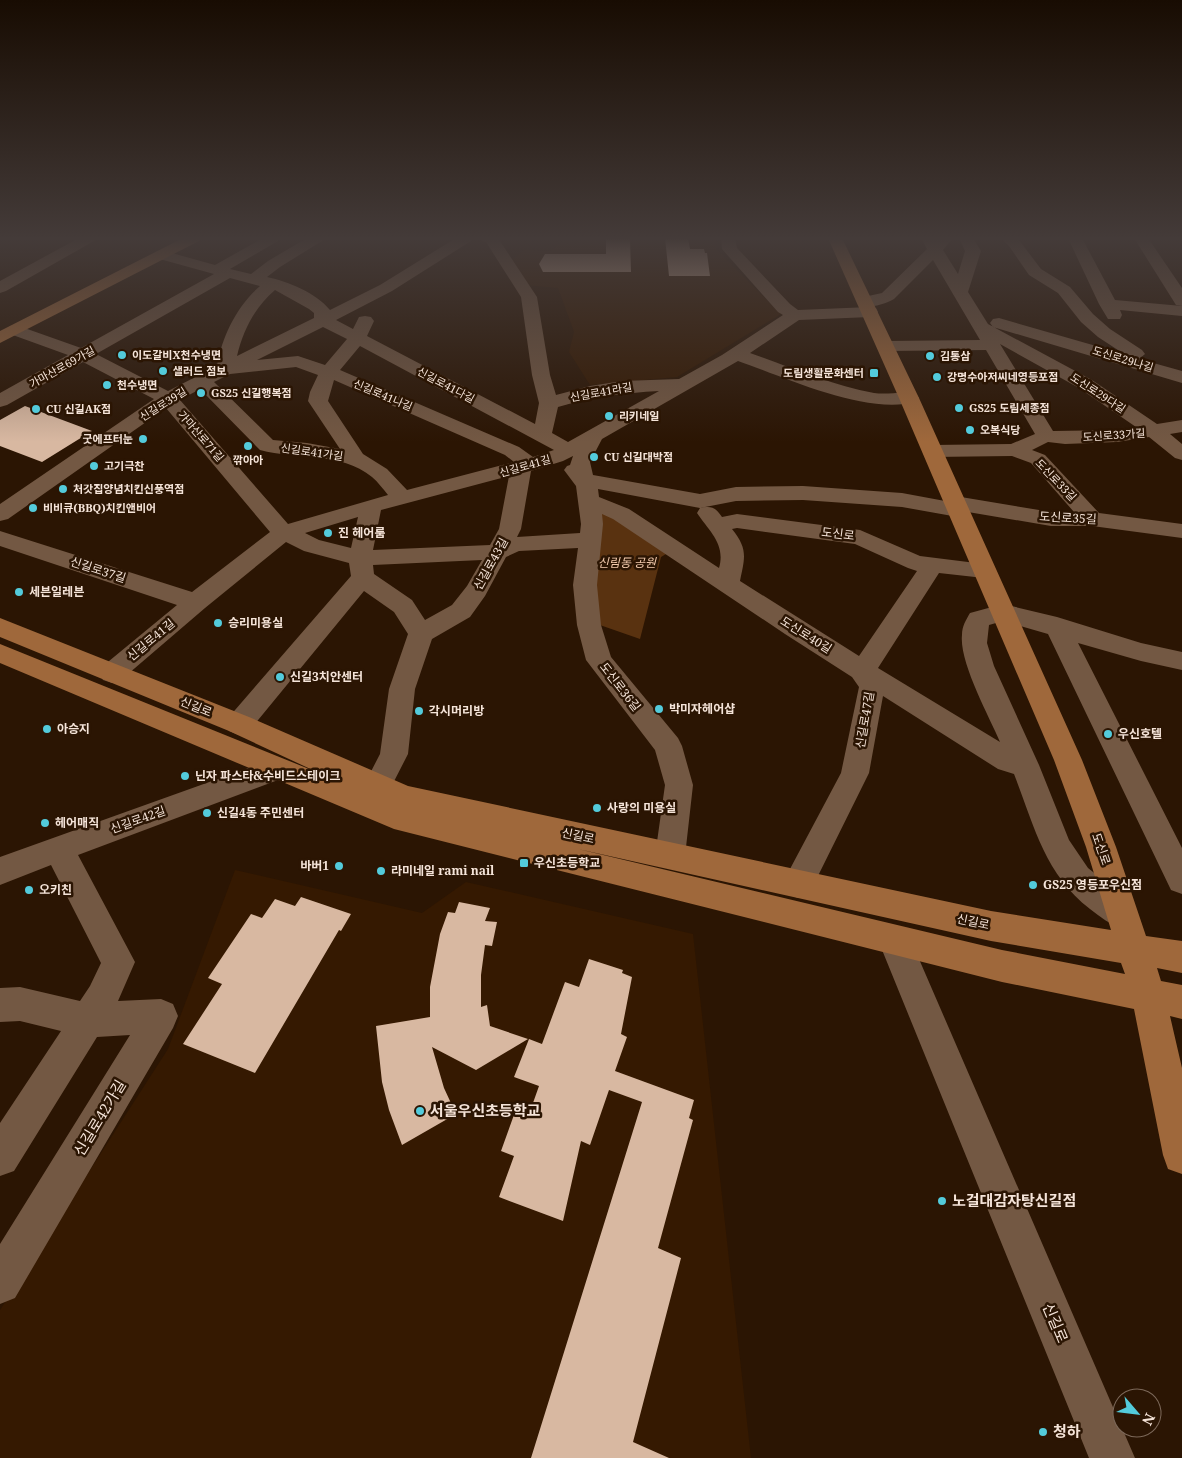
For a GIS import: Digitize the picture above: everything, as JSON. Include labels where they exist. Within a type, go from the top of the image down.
[{"type":"main road","points":[[8,334],[62,306]]},
{"type":"main road","name":"도신로","points":[[868,307],[1068,760],[1101,847],[1133,949],[1165,999],[1182,1155]]},
{"type":"main road","name":"신길로","points":[[0,627],[239,724],[377,787],[434,805],[991,926],[1182,957]]},
{"type":"main road","name":"신길로","points":[[0,653],[364,805],[424,825],[1002,966],[1165,999]]},
{"type":"street","name":"가마산로69가길","points":[[0,401],[83,355],[165,306]]},
{"type":"street","points":[[226,369],[235,333],[251,306]]},
{"type":"street","points":[[316,306],[322,311],[323,320]]},
{"type":"street","name":"신길로39길","points":[[0,514],[168,398],[351,306]]},
{"type":"street","points":[[356,458],[318,401],[318,391],[329,373],[357,338],[370,306]]},
{"type":"street","points":[[530,306],[541,375],[549,403],[542,435]]},
{"type":"street","points":[[782,306],[795,315],[868,307]]},
{"type":"street","points":[[968,306],[1046,436]]},
{"type":"street","points":[[1077,306],[1104,333],[1137,355],[1143,366]]},
{"type":"street","points":[[1109,306],[1110,309],[1182,311]]},
{"type":"street","name":"신길로41길","points":[[112,672],[284,532],[371,506],[526,466],[563,453],[736,354],[795,315]]},
{"type":"street","name":"신길로41다길","points":[[323,320],[542,435],[563,453]]},
{"type":"street","name":"도신로29나길","points":[[979,324],[998,323],[1182,377]]},
{"type":"street","name":"도신로29다길","points":[[979,324],[1038,355],[1107,396],[1182,454]]},
{"type":"street","name":"가마산로71길","points":[[8,334],[83,355],[168,398],[284,532]]},
{"type":"street","points":[[886,346],[992,345]]},
{"type":"street","points":[[736,354],[826,386],[875,399],[909,398]]},
{"type":"street","name":"신길로41나길","points":[[226,369],[298,361],[512,451],[526,466]]},
{"type":"street","name":"신길로41가길","points":[[203,381],[267,446],[307,449],[356,458],[380,473],[402,498]]},
{"type":"street","name":"신길로41라길","points":[[549,403],[590,392],[622,387],[683,384]]},
{"type":"street","name":"도신로33가길","points":[[1046,436],[1066,438],[1155,432],[1182,426]]},
{"type":"street","name":"도신로36길","points":[[595,434],[580,462],[592,524],[585,584],[588,625],[599,660],[668,746],[679,785],[670,856]]},
{"type":"street","name":"도신로33길","points":[[1014,450],[1046,436]]},
{"type":"street","name":"도신로33길","points":[[932,451],[1014,450],[1038,459],[1092,519]]},
{"type":"street","points":[[563,453],[577,472],[586,490],[700,501],[736,494],[804,493],[902,500],[957,507]]},
{"type":"street","name":"신길로43길","points":[[421,634],[461,611],[477,590],[510,529],[526,466]]},
{"type":"street","name":"도신로40길","points":[[586,490],[862,671],[1008,761],[1025,765]]},
{"type":"street","points":[[700,501],[730,542],[734,557],[728,584]]},
{"type":"street","points":[[239,724],[361,568],[371,506]]},
{"type":"street","name":"도신로35길","points":[[957,507],[1051,520],[1092,519],[1182,531]]},
{"type":"street","name":"도신로","points":[[716,524],[737,521],[860,537],[916,563],[984,570]]},
{"type":"street","points":[[284,532],[361,568],[378,590],[402,606],[421,634],[402,689],[394,754],[377,787]]},
{"type":"street","name":"신길로37길","points":[[0,538],[196,602]]},
{"type":"street","points":[[361,568],[498,552],[515,544],[589,540]]},
{"type":"street","points":[[862,671],[933,565]]},
{"type":"street","points":[[1122,914],[1094,894],[1072,871],[1057,844],[1025,765],[987,680],[975,644],[974,626],[979,618],[1003,612],[1057,626],[1141,652],[1182,661]]},
{"type":"street","points":[[1057,626],[1171,836],[1182,880]]},
{"type":"street","name":"신길로47길","points":[[798,884],[855,773],[872,688],[862,671]]},
{"type":"street","name":"신길로42길","points":[[0,871],[276,769]]},
{"type":"street","points":[[0,1157],[102,998],[118,962],[59,850]]},
{"type":"street","name":"신길로","points":[[894,940],[1112,1458]]},
{"type":"street","points":[[0,1005],[20,1004],[88,1020]]},
{"type":"street","name":"신길로42가길","points":[[0,1283],[161,1016],[88,1020]]},
{"type":"shaded area","points":[[565,306],[773,306],[781,314],[677,377],[590,385],[569,352],[574,332]]},
{"type":"shaded area","name":"서울우신초등학교","points":[[235,870],[422,913],[466,882],[693,934],[751,1458],[0,1458],[0,1310],[168,1049]]},
{"type":"green space","name":"신림동 공원","points":[[594,506],[671,551],[661,557],[640,639],[597,624]]},
{"type":"building","points":[[25,406],[92,431],[42,462],[0,446],[0,420]]},
{"type":"building","points":[[301,897],[351,914],[341,931],[339,930],[255,1073],[183,1044],[222,984],[208,978],[251,914],[262,918],[275,899],[295,906]]},
{"type":"building","points":[[459,902],[490,908],[485,921],[497,922],[492,946],[485,945],[481,975],[481,1007],[487,1005],[490,1026],[528,1039],[476,1070],[432,1047],[444,1088],[456,1114],[402,1145],[389,1110],[382,1082],[376,1026],[430,1017],[430,987],[440,934],[448,912],[455,913]]},
{"type":"building","points":[[589,959],[623,970],[622,973],[632,977],[621,1034],[627,1037],[615,1071],[694,1100],[689,1118],[693,1120],[658,1248],[681,1258],[633,1442],[669,1458],[531,1458],[642,1102],[609,1090],[590,1145],[581,1141],[563,1221],[499,1197],[514,1156],[501,1151],[515,1112],[528,1117],[539,1086],[514,1077],[529,1039],[542,1044],[565,982],[579,987]]},
{"type":"place","name":"이도갈비X천수냉면","points":[[122,355]]},
{"type":"place","name":"김통삼","points":[[930,356]]},
{"type":"place","name":"샐러드 점보","points":[[163,371]]},
{"type":"place","name":"도림생활문화센터","points":[[874,373]]},
{"type":"place","name":"강명수아저씨네영등포점","points":[[937,377]]},
{"type":"place","name":"천수냉면","points":[[107,385]]},
{"type":"place","name":"GS25 신길행복점","points":[[201,393]]},
{"type":"place","name":"GS25 도림세종점","points":[[959,408]]},
{"type":"place","name":"CU 신길AK점","points":[[36,409]]},
{"type":"place","name":"리키네일","points":[[609,416]]},
{"type":"place","name":"오복식당","points":[[970,430]]},
{"type":"place","name":"굿에프터눈","points":[[143,439]]},
{"type":"place","name":"깎아아","points":[[248,446]]},
{"type":"place","name":"CU 신길대박점","points":[[594,457]]},
{"type":"place","name":"고기극찬","points":[[94,466]]},
{"type":"place","name":"처갓집양념치킨신풍역점","points":[[63,489]]},
{"type":"place","name":"비비큐(BBQ)치킨앤비어","points":[[33,508]]},
{"type":"place","name":"진 헤어룸","points":[[328,533]]},
{"type":"place","name":"세븐일레븐","points":[[19,592]]},
{"type":"place","name":"승리미용실","points":[[218,623]]},
{"type":"place","name":"신길3치안센터","points":[[280,677]]},
{"type":"place","name":"박미자헤어샵","points":[[659,709]]},
{"type":"place","name":"각시머리방","points":[[419,711]]},
{"type":"place","name":"아승지","points":[[47,729]]},
{"type":"place","name":"우신호텔","points":[[1108,734]]},
{"type":"place","name":"닌자 파스타&수비드스테이크","points":[[185,776]]},
{"type":"place","name":"사랑의 미용실","points":[[597,808]]},
{"type":"place","name":"신길4동 주민센터","points":[[207,813]]},
{"type":"place","name":"헤어매직","points":[[45,823]]},
{"type":"place","name":"우신초등학교","points":[[524,863]]},
{"type":"place","name":"바버1","points":[[339,866]]},
{"type":"place","name":"라미네일 rami nail","points":[[381,871]]},
{"type":"place","name":"GS25 영등포우신점","points":[[1033,885]]},
{"type":"place","name":"오키친","points":[[29,890]]},
{"type":"place","name":"서울우신초등학교","points":[[420,1111]]},
{"type":"place","name":"노걸대감자탕신길점","points":[[942,1201]]},
{"type":"place","name":"청하","points":[[1043,1432]]}]
